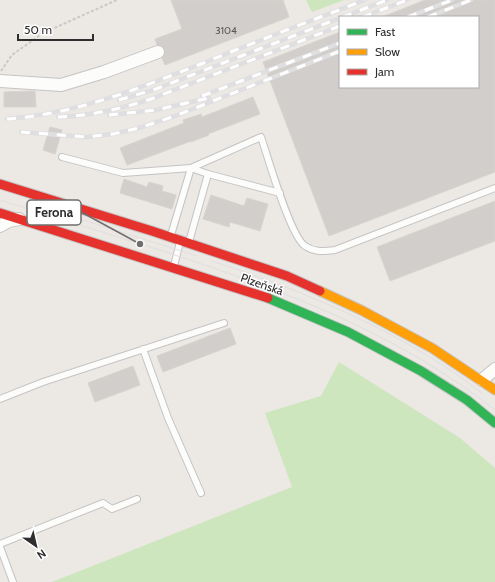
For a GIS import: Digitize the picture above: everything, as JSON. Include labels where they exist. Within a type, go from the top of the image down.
[{"type":"main road","name":"Plzeňská","points":[[0,184],[170,237],[287,276],[361,310],[432,348],[495,390]]},
{"type":"main road","name":"Plzeňská","points":[[0,213],[275,300],[348,332],[421,371],[467,400],[495,423]]},
{"type":"street","points":[[0,81],[61,85],[104,72],[158,52]]},
{"type":"street","points":[[0,226],[9,221],[19,219]]},
{"type":"street","points":[[482,380],[495,369]]},
{"type":"lane","points":[[62,158],[123,173],[191,168],[261,137],[294,231],[304,245],[316,251],[335,250],[495,188]]},
{"type":"lane","points":[[191,168],[280,193]]},
{"type":"lane","points":[[170,237],[191,168]]},
{"type":"lane","points":[[174,267],[185,242],[208,174]]},
{"type":"lane","points":[[0,400],[43,382],[224,323]]},
{"type":"lane","points":[[143,349],[168,418],[201,493]]},
{"type":"lane","points":[[13,582],[0,545],[103,503],[112,509],[137,499]]},
{"type":"path","points":[[0,72],[12,55],[43,32],[117,0]]},
{"type":"green space","points":[[306,0],[344,0],[312,12]]},
{"type":"green space","points":[[339,362],[460,438],[495,468],[495,582],[52,582],[292,487],[265,413],[321,396]]},
{"type":"building","points":[[171,0],[283,0],[289,17],[165,65],[162,58],[165,54],[165,49],[162,46],[157,45],[155,39],[182,29]]},
{"type":"building","points":[[425,0],[495,0],[495,172],[329,236],[263,62],[339,32],[339,88],[479,88],[479,16],[385,16]]},
{"type":"building","points":[[35,91],[36,107],[4,107],[4,92]]},
{"type":"building","points":[[253,97],[260,114],[191,142],[127,165],[120,148],[184,123],[183,120],[201,114],[202,117]]},
{"type":"building","points":[[50,127],[62,130],[55,154],[43,150]]},
{"type":"building","points":[[124,179],[147,187],[149,182],[163,186],[162,191],[176,195],[172,209],[120,193]]},
{"type":"building","points":[[211,195],[244,206],[247,198],[268,204],[260,231],[230,222],[229,227],[203,219]]},
{"type":"building","points":[[495,201],[495,241],[390,281],[377,247]]},
{"type":"building","points":[[230,328],[236,344],[163,372],[157,356]]},
{"type":"building","points":[[133,366],[140,385],[95,402],[88,383]]},
{"type":"tram line","points":[[0,200],[193,261],[239,277],[328,312],[414,355],[455,381],[495,410]]},
{"type":"tram line","points":[[67,215],[197,256]]},
{"type":"tram line","points":[[212,261],[283,286],[353,316],[420,351],[452,371],[482,393]]},
{"type":"railway","points":[[7,119],[57,112],[106,99],[365,0]]},
{"type":"railway","points":[[346,16],[387,0]]},
{"type":"railway","points":[[366,16],[407,0]]},
{"type":"railway","points":[[411,16],[452,0]]},
{"type":"railway","points":[[431,16],[471,0]]},
{"type":"railway","points":[[119,100],[153,90],[339,18]]},
{"type":"railway","points":[[58,117],[105,111],[151,99],[339,26]]},
{"type":"railway","points":[[202,96],[339,43]]},
{"type":"railway","points":[[21,132],[87,137],[113,134],[139,128],[175,116],[339,51]]},
{"type":"railway","points":[[109,115],[156,110],[209,98]]},
{"type":"traffic: fast","points":[[268,298],[348,332],[421,371],[467,400],[495,423]]},
{"type":"traffic: slow","points":[[320,291],[361,310],[432,348],[495,390]]},
{"type":"traffic: jam","points":[[0,184],[152,231],[287,276],[320,291]]},
{"type":"traffic: jam","points":[[0,213],[268,298]]},
{"type":"place","name":"Ferona","points":[[140,244]]}]
